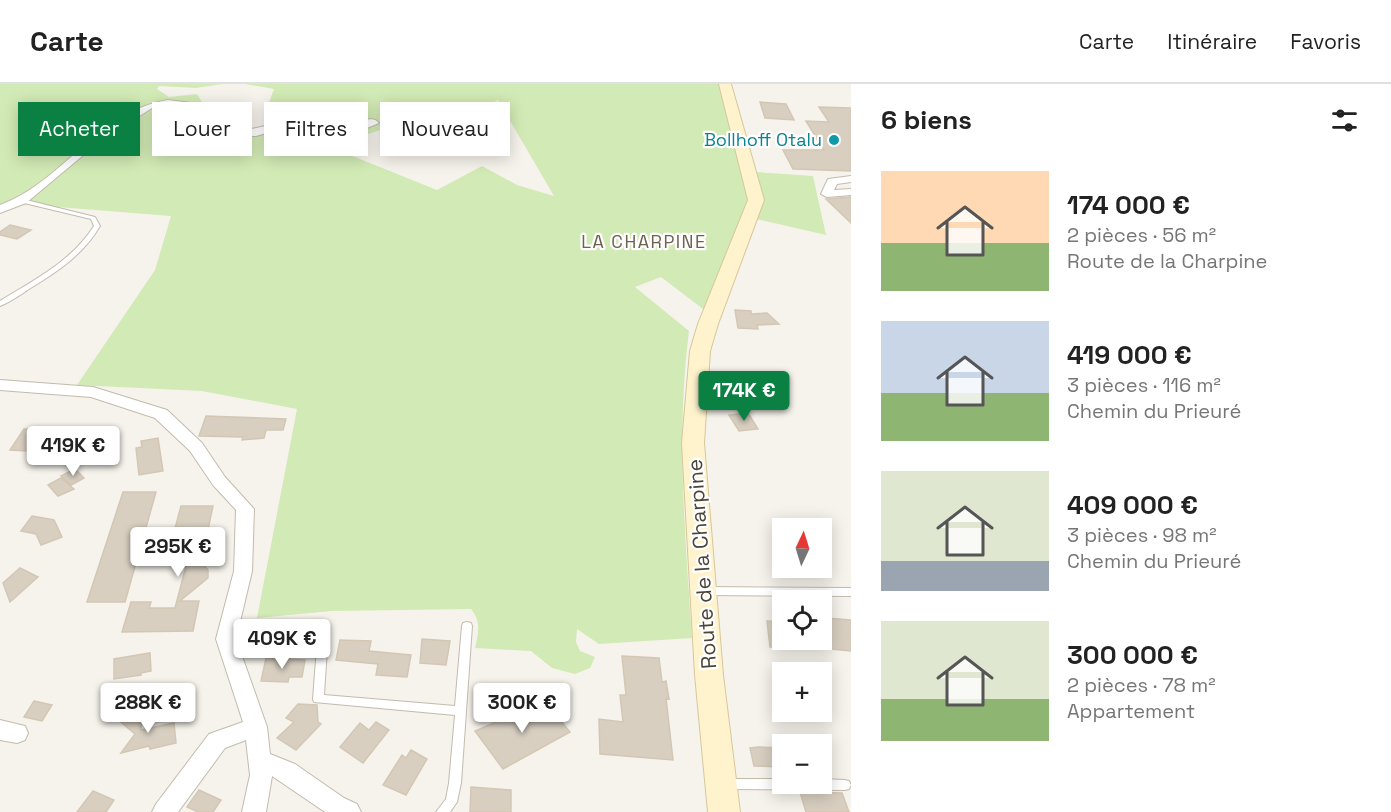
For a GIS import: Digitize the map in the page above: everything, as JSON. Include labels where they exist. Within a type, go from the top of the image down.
[{"type":"main road","name":"Route de la Charpine","points":[[723,798],[703,591],[693,443],[700,351],[710,318],[756,200],[725,84]]},
{"type":"street","points":[[0,209],[22,201],[45,184],[94,140],[149,106],[168,103],[211,108],[245,133],[264,131]]},
{"type":"street","points":[[845,179],[851,192],[827,194],[832,181],[845,179]]},
{"type":"street","points":[[0,385],[93,392],[161,414],[196,447],[219,481],[245,510],[243,571],[226,639],[256,727],[261,775],[254,812]]},
{"type":"street","points":[[164,812],[217,741],[256,727]]},
{"type":"street","points":[[261,761],[287,771],[336,806],[349,812]]},
{"type":"lane","points":[[368,121],[375,121],[380,113]]},
{"type":"lane","points":[[0,304],[67,260],[90,241],[97,226],[93,218],[22,201]]},
{"type":"lane","points":[[703,591],[851,592]]},
{"type":"lane","points":[[442,812],[451,802],[455,783],[466,626]]},
{"type":"lane","points":[[323,633],[318,699],[460,711]]},
{"type":"lane","points":[[723,798],[845,785]]},
{"type":"green space","points":[[0,84],[222,84],[196,88],[159,86],[157,89],[169,97],[197,94],[202,102],[152,102],[152,156],[252,156],[252,129],[264,125],[264,156],[352,156],[437,190],[482,166],[517,185],[554,196],[510,121],[510,102],[498,100],[495,102],[380,102],[380,130],[368,134],[368,102],[269,102],[274,89],[245,84],[720,84],[750,197],[707,312],[661,277],[635,287],[689,331],[682,446],[692,638],[599,644],[577,629],[576,642],[580,651],[595,657],[590,668],[575,674],[552,668],[531,651],[475,648],[478,624],[471,609],[332,611],[257,618],[297,409],[202,391],[77,385],[155,270],[171,216],[7,203],[0,207]]},
{"type":"green space","points":[[755,172],[813,176],[826,235],[756,219]]},
{"type":"building","points":[[760,102],[786,104],[794,120],[765,118]]},
{"type":"building","name":"Bollhoff Otalu","points":[[819,107],[851,108],[851,171],[793,169],[783,150],[824,150],[806,121],[829,122]]},
{"type":"building","points":[[851,197],[851,223],[826,199]]},
{"type":"building","points":[[10,225],[31,230],[17,239],[0,235],[0,232]]},
{"type":"building","points":[[735,310],[751,311],[751,314],[767,313],[779,324],[757,325],[758,329],[738,328]]},
{"type":"building","points":[[748,413],[758,429],[739,431],[729,415]]},
{"type":"building","points":[[206,416],[286,419],[283,430],[266,430],[264,438],[242,440],[243,437],[199,436]]},
{"type":"building","points":[[24,429],[42,430],[28,451],[10,450]]},
{"type":"building","points":[[158,438],[163,471],[139,475],[136,448],[142,447],[141,441]]},
{"type":"building","points":[[75,469],[84,478],[71,485],[61,476]]},
{"type":"building","points":[[61,478],[74,489],[58,496],[48,485]]},
{"type":"building","points":[[123,492],[156,492],[125,602],[87,602]]},
{"type":"building","points":[[181,506],[213,506],[201,562],[208,570],[208,578],[180,601],[199,601],[193,631],[122,632],[131,602],[151,602],[149,608],[175,608],[190,551],[169,551]]},
{"type":"building","points":[[32,516],[54,520],[62,537],[41,545],[36,534],[21,531]]},
{"type":"building","points":[[20,568],[38,577],[10,602],[3,583]]},
{"type":"building","points":[[832,618],[851,620],[851,651],[832,649]]},
{"type":"building","points":[[767,621],[772,621],[772,647],[770,647]]},
{"type":"building","points":[[422,639],[450,641],[446,665],[420,663]]},
{"type":"building","points":[[340,640],[371,641],[369,651],[411,655],[407,677],[376,675],[378,664],[336,660]]},
{"type":"building","points":[[150,653],[151,671],[114,679],[114,659]]},
{"type":"building","points":[[622,656],[659,658],[662,682],[666,681],[669,699],[666,698],[673,760],[600,754],[599,719],[623,722],[620,695],[626,695]]},
{"type":"building","points":[[266,658],[305,660],[302,677],[289,677],[288,682],[261,681]]},
{"type":"building","points":[[34,701],[52,705],[42,721],[24,717]]},
{"type":"building","points":[[544,701],[570,732],[503,769],[475,731]]},
{"type":"building","points":[[298,704],[317,705],[318,722],[321,724],[296,750],[277,738],[294,722],[286,718]]},
{"type":"building","points":[[142,715],[141,730],[174,723],[176,743],[150,749],[149,746],[121,753],[135,734],[116,718]]},
{"type":"building","points":[[376,722],[389,730],[363,763],[340,747],[360,723],[369,730]]},
{"type":"building","points":[[750,748],[772,748],[772,767],[754,766]]},
{"type":"building","points":[[411,750],[427,759],[406,795],[383,785],[402,755],[406,758]]},
{"type":"building","points":[[471,787],[511,790],[511,812],[470,812]]},
{"type":"building","points":[[199,790],[221,800],[213,812],[198,812],[187,807]]},
{"type":"building","points":[[93,791],[114,800],[106,812],[77,812]]},
{"type":"building","points":[[832,793],[842,793],[849,812],[806,812],[801,794]]},
{"type":"place","name":"Bollhoff Otalu","points":[[834,140]]},
{"type":"district","name":"LA CHARPINE","points":[[644,242]]}]
